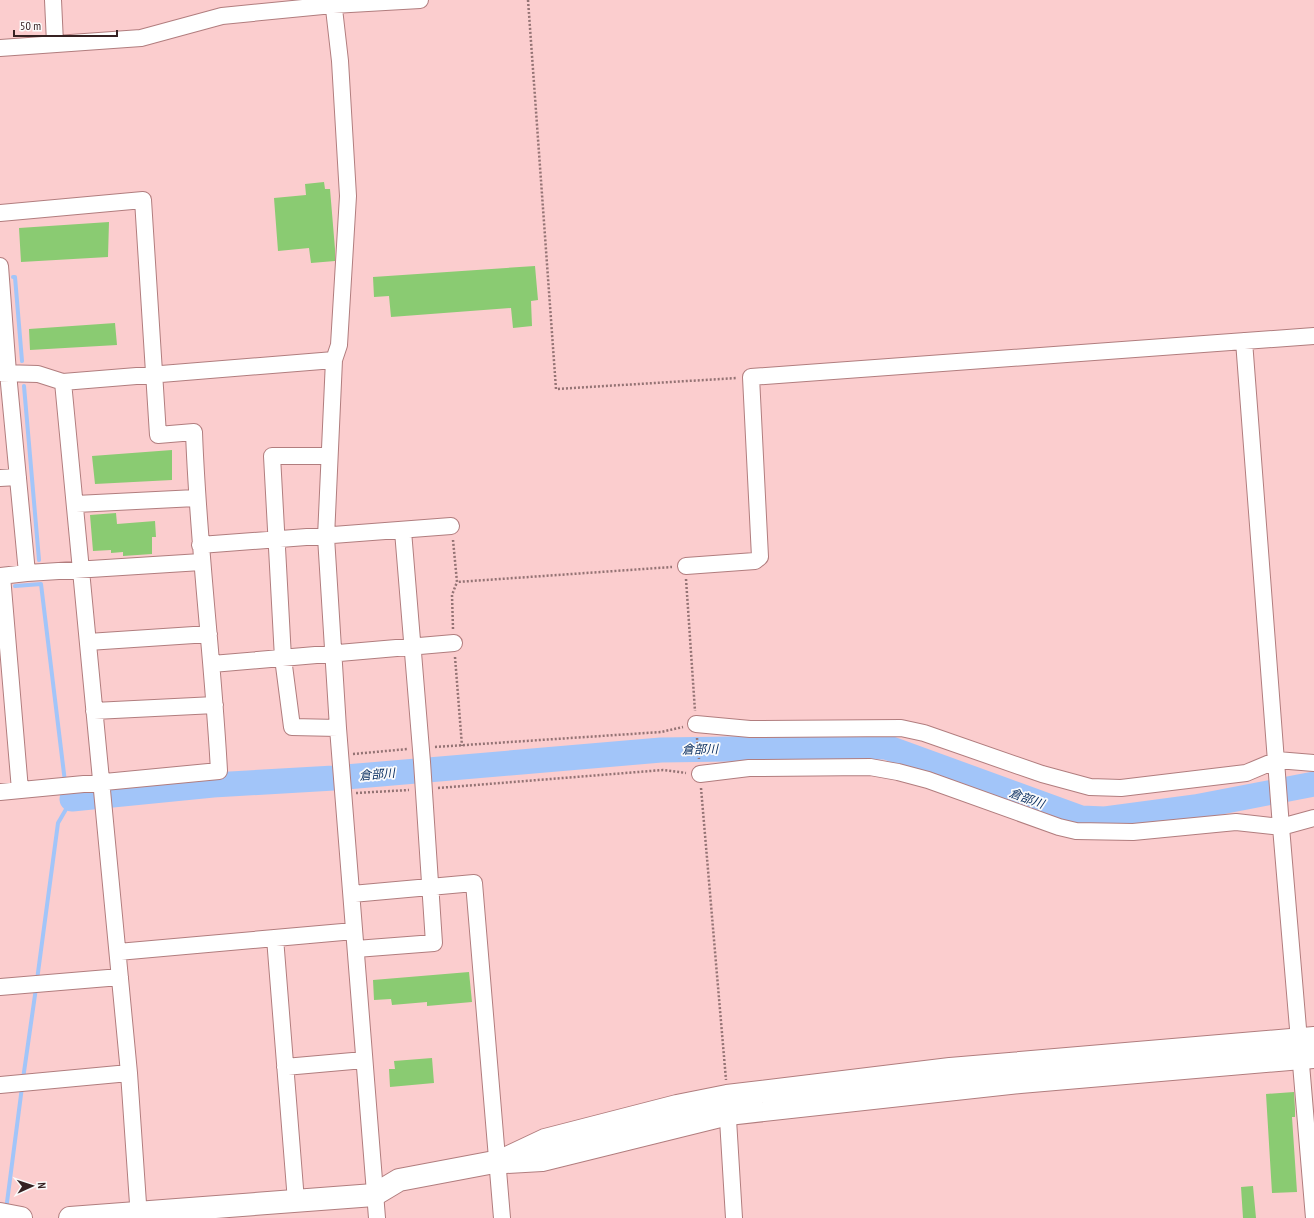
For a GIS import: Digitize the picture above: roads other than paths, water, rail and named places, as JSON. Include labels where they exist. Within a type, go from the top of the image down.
[{"type":"street","points":[[53,0],[55,43]]},
{"type":"street","points":[[0,48],[141,38],[222,16],[333,2],[420,0]]},
{"type":"street","points":[[333,2],[340,61],[348,196],[339,345],[334,360],[326,537],[338,728],[377,1218]]},
{"type":"street","points":[[0,213],[143,200],[158,435],[194,432],[196,498],[212,664],[219,771],[102,784],[0,792]]},
{"type":"street","points":[[0,266],[4,373],[18,477],[27,573]]},
{"type":"street","points":[[686,566],[755,562],[760,557],[752,377],[925,363],[1019,358],[1114,349],[1314,336]]},
{"type":"street","points":[[1244,341],[1281,826],[1296,988],[1307,1048],[1314,1218]]},
{"type":"street","points":[[4,373],[38,374],[63,382],[334,360]]},
{"type":"street","points":[[63,382],[76,504],[80,570],[118,952],[129,1073],[139,1216]]},
{"type":"street","points":[[329,456],[272,456],[284,658],[292,727],[338,728]]},
{"type":"street","points":[[0,478],[18,477]]},
{"type":"street","points":[[76,504],[196,498]]},
{"type":"street","points":[[200,545],[326,537],[451,526]]},
{"type":"street","points":[[356,949],[434,943],[403,531]]},
{"type":"street","points":[[20,790],[6,689],[1,576],[202,562]]},
{"type":"street","points":[[88,642],[209,634]]},
{"type":"street","points":[[212,664],[454,644]]},
{"type":"street","points":[[94,711],[215,705]]},
{"type":"street","points":[[696,729],[750,730],[901,728],[924,733],[1042,774],[1090,787],[1122,788],[1246,772],[1277,763],[1314,763]]},
{"type":"street","points":[[700,771],[749,768],[870,766],[928,780],[1059,827],[1076,831],[1133,832],[1236,822],[1281,826],[1314,818]]},
{"type":"street","points":[[352,894],[474,883],[499,1162],[502,1218]]},
{"type":"street","points":[[118,952],[354,931]]},
{"type":"street","points":[[275,938],[296,1201]]},
{"type":"street","points":[[0,987],[120,977]]},
{"type":"street","points":[[70,1218],[254,1212],[296,1201],[374,1195],[399,1180],[499,1162],[545,1140],[677,1106],[727,1105],[950,1069],[1307,1048]]},
{"type":"street","points":[[285,1067],[364,1060]]},
{"type":"street","points":[[0,1085],[129,1073]]},
{"type":"street","points":[[727,1105],[734,1218]]},
{"type":"waterway","points":[[13,277],[15,277],[22,361]]},
{"type":"waterway","points":[[24,386],[39,560]]},
{"type":"waterway","points":[[15,586],[41,584],[65,782]]},
{"type":"waterway","name":"倉部川","points":[[72,799],[213,785],[334,778],[661,750],[873,747],[886,747],[1081,818],[1105,819],[1195,807],[1314,784]]},
{"type":"waterway","points":[[37,980],[58,823],[72,799],[68,788]]},
{"type":"waterway","points":[[23,1079],[36,988]]},
{"type":"waterway","points":[[6,1210],[22,1087]]}]
